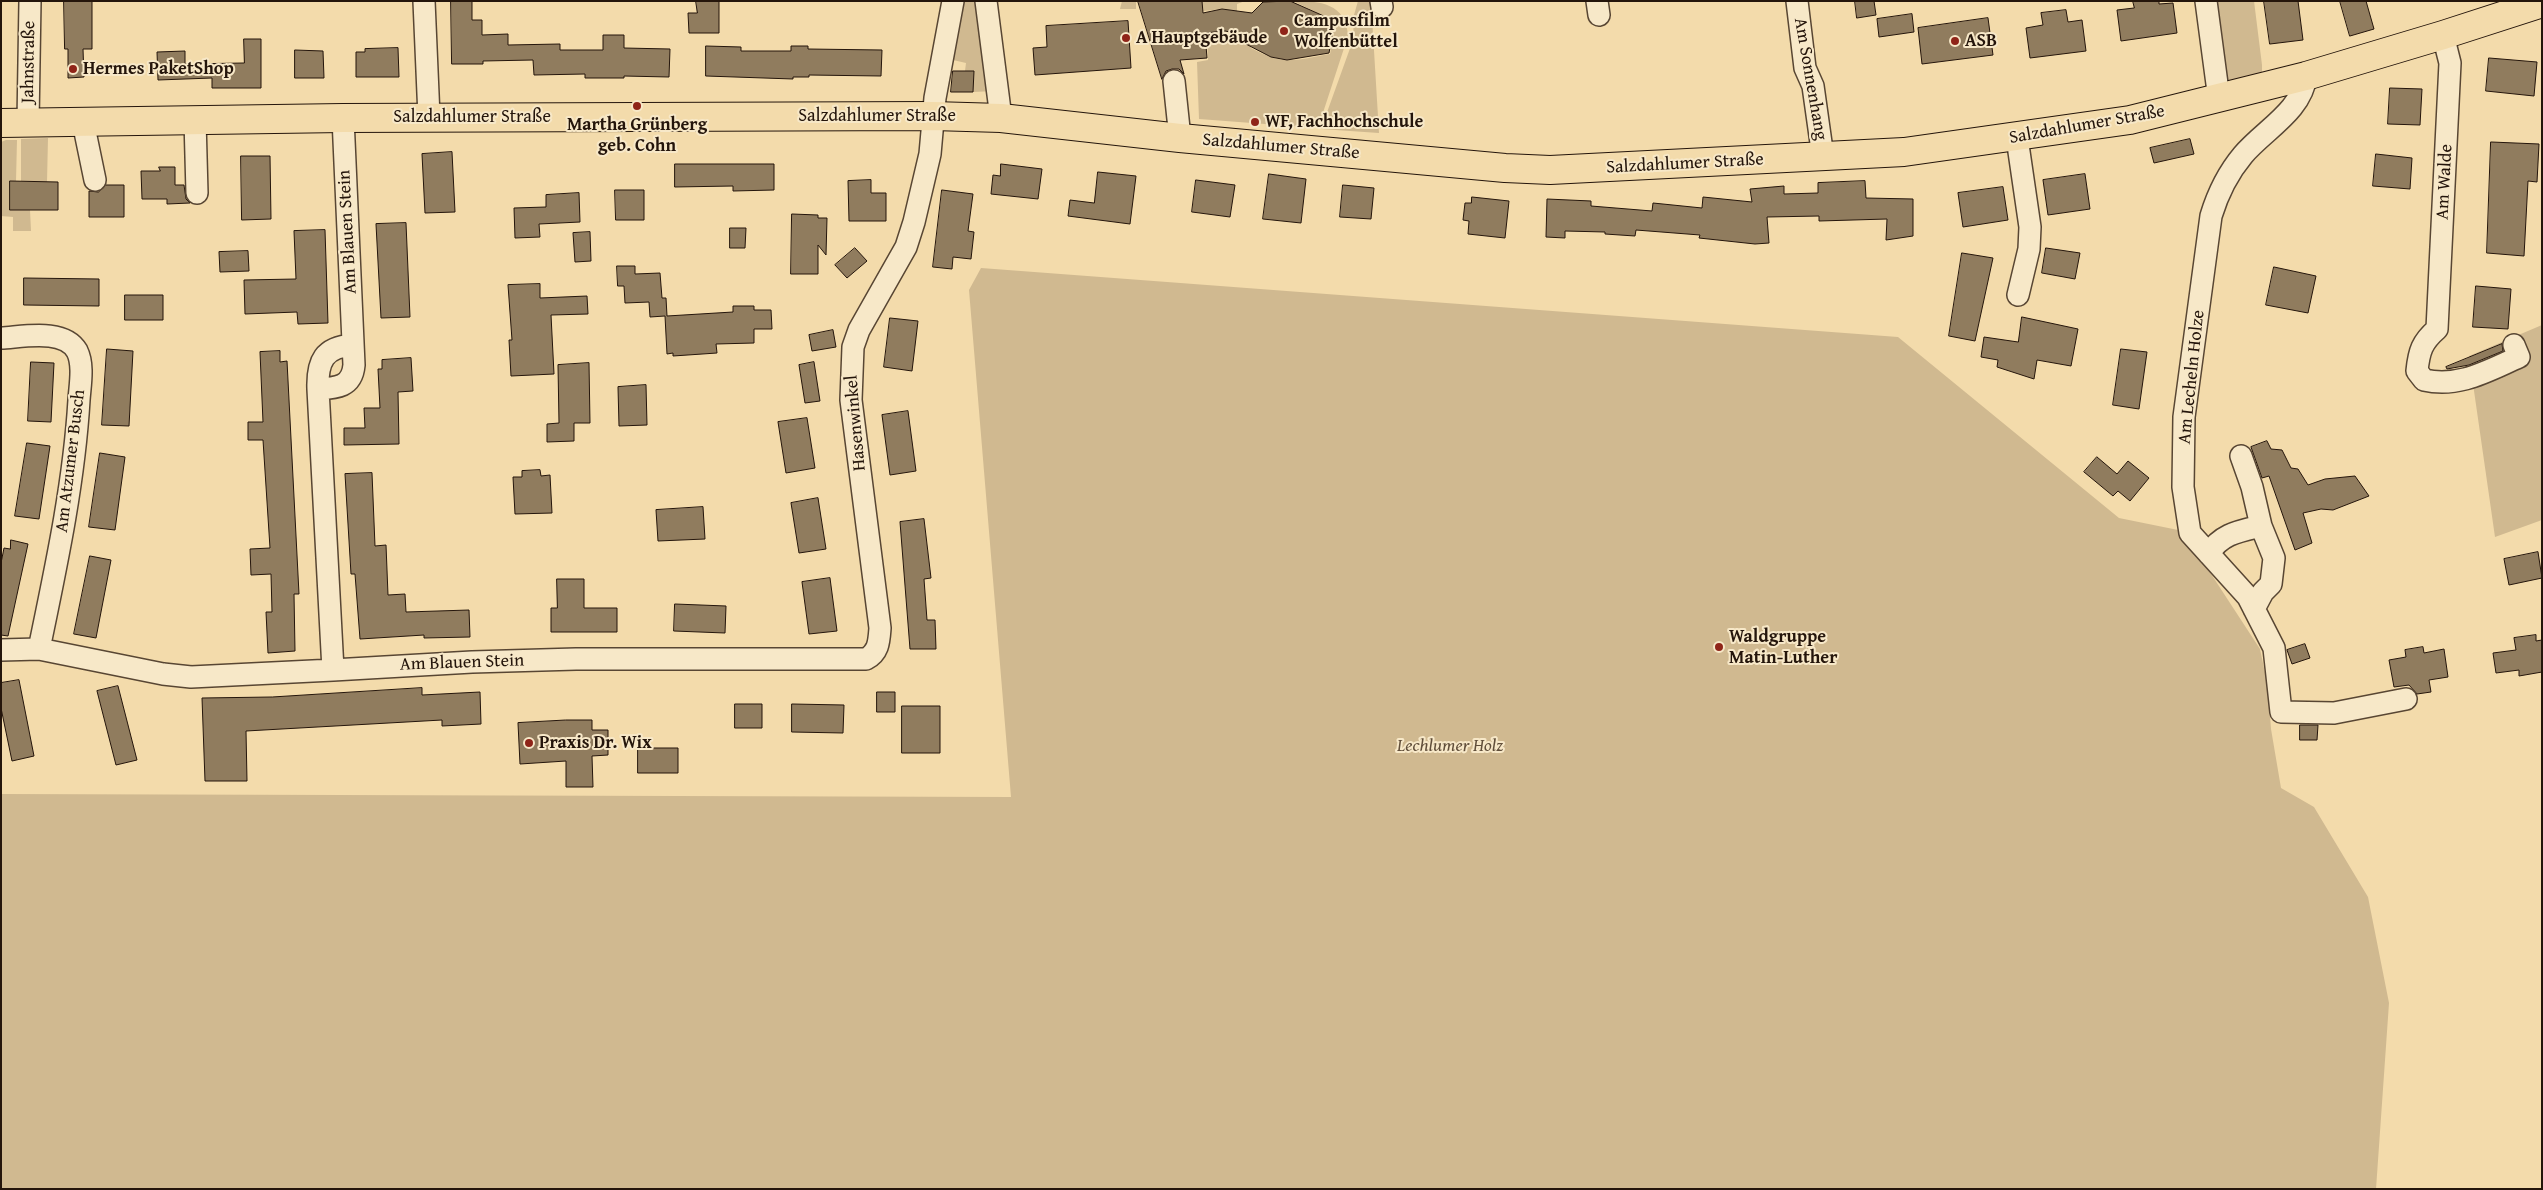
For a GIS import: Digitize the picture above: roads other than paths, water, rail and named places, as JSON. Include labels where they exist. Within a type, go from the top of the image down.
[{"type":"main road","name":"Salzdahlumer Straße","points":[[1,122],[343,118],[933,116],[1001,118],[1180,138],[1541,169],[1618,168],[1904,152],[2017,138],[2130,120],[2306,76],[2542,3]]},
{"type":"street","name":"Jahnstraße","points":[[28,122],[30,1]]},
{"type":"street","points":[[424,1],[429,118]]},
{"type":"street","name":"Hasenwinkel","points":[[872,655],[878,645],[880,628],[851,400],[852,347],[859,330],[906,247],[914,222],[930,154],[933,116],[953,1]]},
{"type":"street","points":[[986,1],[1001,118]]},
{"type":"street","name":"Am Sonnenhang","points":[[1797,1],[1805,68],[1813,86],[1823,157]]},
{"type":"street","points":[[2206,1],[2219,99]]},
{"type":"street","name":"Am Walde","points":[[2443,35],[2450,63],[2437,329],[2426,338],[2419,350],[2417,371],[2424,380],[2441,384],[2458,382],[2483,373],[2519,356],[2514,345]]},
{"type":"street","name":"Am Lecheln Holze","points":[[2306,76],[2304,88],[2298,101],[2268,129],[2230,172],[2218,194],[2212,216],[2184,417],[2183,487],[2190,533],[2248,597],[2274,648],[2282,712],[2334,713],[2406,699]]},
{"type":"street","points":[[1174,81],[1180,138]]},
{"type":"street","name":"Am Blauen Stein","points":[[318,389],[335,388],[348,383],[353,375],[343,118]]},
{"type":"street","points":[[195,120],[197,193]]},
{"type":"street","points":[[83,122],[95,180]]},
{"type":"street","points":[[2017,138],[2030,227],[2029,249],[2018,295]]},
{"type":"street","name":"Am Atzumer Busch","points":[[1,338],[49,336],[66,341],[77,351],[81,369],[78,424],[69,490],[40,649]]},
{"type":"street","points":[[1,650],[40,649],[163,674],[191,677],[333,670],[317,376],[321,361],[330,351],[341,346],[353,345]]},
{"type":"street","points":[[2241,456],[2252,487],[2261,526],[2274,558],[2271,584],[2263,592],[2254,609]]},
{"type":"street","points":[[2209,554],[2216,542],[2239,531],[2261,526]]},
{"type":"street","name":"Am Blauen Stein","points":[[333,670],[472,662],[866,659],[872,655]]},
{"type":"place","name":"Campusfilm Wolfenbüttel","points":[[1284,31]]},
{"type":"place","name":"A Hauptgebäude","points":[[1126,38]]},
{"type":"place","name":"ASB","points":[[1955,41]]},
{"type":"place","name":"Hermes PaketShop","points":[[73,69]]},
{"type":"place","name":"Martha Grünberg geb. Cohn","points":[[637,106]]},
{"type":"place","name":"WF, Fachhochschule","points":[[1255,122]]},
{"type":"place","name":"Waldgruppe Matin-Luther","points":[[1719,647]]},
{"type":"place","name":"Praxis Dr. Wix","points":[[529,743]]},
{"type":"park label","name":"Lechlumer Holz","points":[[1450,746]]}]
